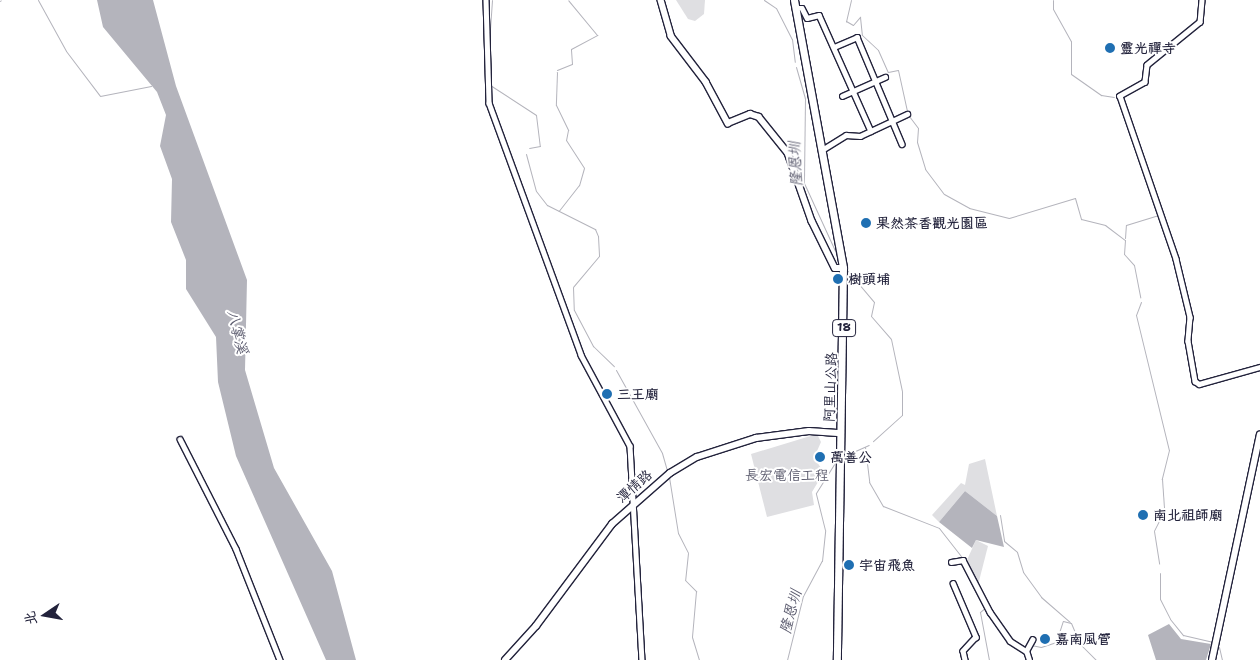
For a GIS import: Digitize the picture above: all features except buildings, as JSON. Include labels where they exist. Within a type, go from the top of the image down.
[{"type":"main road","name":"阿里山公路","points":[[794,0],[843,268],[836,660]]},
{"type":"street","points":[[486,0],[489,103],[581,355],[630,446],[635,501],[642,660]]},
{"type":"street","points":[[661,0],[671,36],[706,82],[728,122],[750,114],[759,117],[788,153],[812,221],[835,268],[843,268]]},
{"type":"street","points":[[1202,0],[1200,22],[1147,66],[1144,82],[1120,96],[1176,259],[1190,317],[1188,341],[1195,381],[1199,384],[1260,367]]},
{"type":"street","points":[[795,8],[802,8],[807,18],[820,14],[872,131]]},
{"type":"street","points":[[834,47],[857,37],[902,144]]},
{"type":"street","points":[[842,96],[885,77]]},
{"type":"street","points":[[822,150],[846,135],[872,131],[907,114]]},
{"type":"street","name":"潭情路","points":[[505,660],[536,626],[612,524],[635,501],[670,473],[726,446],[790,432],[841,434]]},
{"type":"street","points":[[1212,660],[1260,435]]},
{"type":"street","points":[[180,439],[236,549],[280,660]]},
{"type":"street","points":[[951,562],[963,560],[990,612],[1010,641],[1026,651],[1029,660]]},
{"type":"street","points":[[953,583],[976,637],[963,651],[965,660]]},
{"type":"street","points":[[1026,651],[1032,640]]},
{"type":"green space","points":[[676,0],[705,0],[704,14],[695,21],[688,19]]},
{"type":"green space","name":"長宏電信工程","points":[[817,434],[821,442],[814,458],[824,472],[812,492],[814,505],[767,517],[751,454]]},
{"type":"green space","points":[[985,459],[997,516],[965,491],[939,522],[932,515],[961,483],[965,485],[969,464]]},
{"type":"green space","points":[[976,540],[988,546],[978,585],[967,560]]},
{"type":"water","name":"八掌溪","points":[[97,0],[153,0],[176,86],[247,280],[245,370],[274,468],[332,571],[356,660],[326,660],[236,456],[218,382],[216,337],[186,289],[186,260],[171,222],[172,179],[160,146],[166,115],[157,92],[103,27]]},
{"type":"water","points":[[965,491],[997,516],[1004,547],[976,540],[972,548],[939,522]]},
{"type":"water","points":[[1169,624],[1181,639],[1211,644],[1206,660],[1156,660],[1148,635]]},
{"type":"waterway","points":[[38,0],[66,51],[100,96],[151,86]]},
{"type":"waterway","points":[[489,43],[492,0]]},
{"type":"waterway","points":[[557,70],[572,64],[571,49],[597,35],[568,0]]},
{"type":"waterway","name":"隆恩圳","points":[[764,0],[776,8],[792,39],[795,62]]},
{"type":"waterway","points":[[851,0],[846,21],[853,25],[860,17],[862,35],[878,50],[888,72],[898,70],[907,111]]},
{"type":"waterway","points":[[1053,0],[1053,9],[1071,41],[1071,74],[1101,95],[1114,97]]},
{"type":"waterway","name":"隆恩圳","points":[[796,67],[805,98],[804,183],[837,255]]},
{"type":"waterway","points":[[557,72],[556,105],[568,130],[566,140],[584,168],[579,185],[559,211]]},
{"type":"waterway","points":[[490,85],[536,115],[540,146],[529,148]]},
{"type":"waterway","points":[[909,116],[918,128],[917,142],[925,169],[944,194],[969,208],[1009,218],[1075,198],[1081,219],[1105,225],[1125,240],[1124,254],[1134,265],[1140,297]]},
{"type":"waterway","points":[[526,154],[536,191],[547,205],[595,229],[598,236],[599,256],[573,287],[574,310],[593,346],[614,366]]},
{"type":"waterway","points":[[1125,238],[1126,225],[1158,215]]},
{"type":"waterway","name":"隆恩圳","points":[[847,270],[874,302],[871,316],[891,339],[902,391],[902,415],[873,441]]},
{"type":"waterway","points":[[1141,302],[1136,315],[1169,450],[1162,479],[1164,511],[1154,531],[1159,564]]},
{"type":"waterway","points":[[616,370],[662,453],[667,471]]},
{"type":"waterway","name":"隆恩圳","points":[[844,456],[869,445]]},
{"type":"waterway","points":[[865,447],[869,482],[883,506],[939,528],[964,560]]},
{"type":"waterway","name":"隆恩圳","points":[[787,660],[803,596],[822,561],[825,530],[816,493],[837,460]]},
{"type":"waterway","points":[[669,477],[678,533],[688,553],[685,580],[696,591],[692,637],[699,660]]},
{"type":"waterway","points":[[1000,515],[1004,541],[1017,552],[1023,572],[1041,597],[1070,622]]},
{"type":"waterway","points":[[1160,573],[1160,599],[1170,619],[1183,635],[1214,642]]},
{"type":"waterway","points":[[986,607],[980,612],[989,660]]},
{"type":"waterway","points":[[1031,645],[1041,647],[1056,642],[1063,621],[1071,623],[1080,644],[1096,660]]},
{"type":"waterway","points":[[1219,647],[1222,660]]},
{"type":"place","name":"靈光禪寺","points":[[1110,48]]},
{"type":"place","name":"果然茶香觀光園區","points":[[866,223]]},
{"type":"place","name":"樹頭埔","points":[[838,279]]},
{"type":"place","name":"三王廟","points":[[607,394]]},
{"type":"place","name":"萬善公","points":[[820,457]]},
{"type":"place","name":"南北祖師廟","points":[[1143,515]]},
{"type":"place","name":"宇宙飛魚","points":[[849,565]]},
{"type":"place","name":"嘉南風管","points":[[1045,639]]}]
